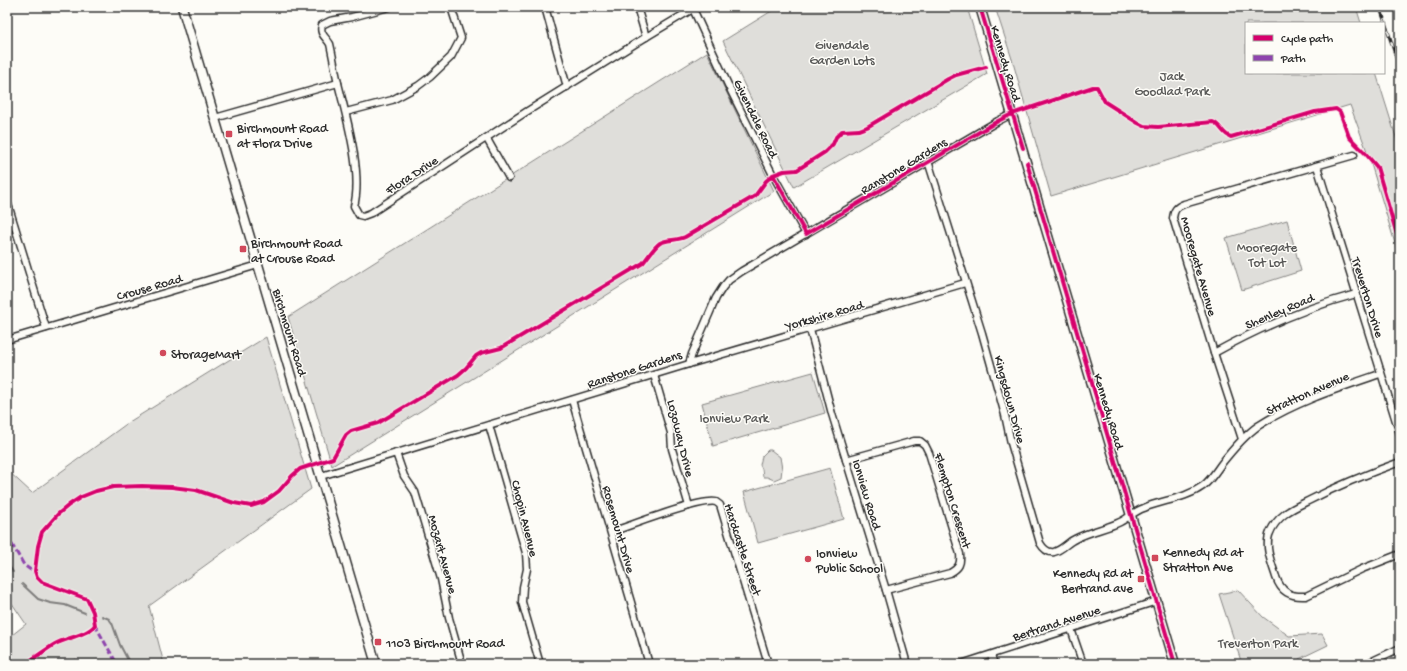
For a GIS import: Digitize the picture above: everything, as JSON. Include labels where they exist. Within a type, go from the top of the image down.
[{"type":"main road","name":"Birchmount Road","points":[[182,7],[376,664]]},
{"type":"main road","name":"Kennedy Road","points":[[980,7],[1175,664]]},
{"type":"street","name":"Flora Drive","points":[[389,7],[330,21],[322,25],[322,33],[330,44],[346,112],[354,161],[357,196],[354,206],[359,214],[363,216],[371,213],[646,37],[695,8]]},
{"type":"street","points":[[346,112],[392,100],[418,86],[451,57],[461,38],[451,7]]},
{"type":"street","points":[[545,7],[567,87]]},
{"type":"street","points":[[637,7],[646,37]]},
{"type":"street","name":"Givendale Road","points":[[695,8],[729,87],[773,175],[806,234]]},
{"type":"street","points":[[215,118],[338,83]]},
{"type":"street","name":"Ranstone Gardens","points":[[321,476],[689,364],[716,298],[729,280],[1012,114]]},
{"type":"street","points":[[486,139],[509,178]]},
{"type":"street","name":"Mooregate Avenue","points":[[1242,439],[1214,354],[1173,218],[1174,211],[1178,206],[1184,204],[1354,155]]},
{"type":"street","name":"Kingsdown Drive","points":[[928,162],[986,346],[1005,414],[1011,443],[1040,543],[1043,548],[1049,552],[1054,552],[1088,533],[1119,522],[1131,515]]},
{"type":"street","name":"Treverton Drive","points":[[1317,166],[1334,217],[1380,374],[1400,434]]},
{"type":"street","points":[[7,201],[46,328]]},
{"type":"street","name":"Crouse Road","points":[[7,340],[258,265]]},
{"type":"street","name":"Yorkshire Road","points":[[689,364],[965,283]]},
{"type":"street","name":"Shenley Road","points":[[1214,354],[1238,340],[1302,311],[1356,294]]},
{"type":"street","name":"Ionview Road","points":[[810,329],[832,414],[907,664]]},
{"type":"street","name":"Stratton Avenue","points":[[1131,515],[1145,507],[1185,495],[1203,485],[1212,477],[1242,439],[1258,426],[1304,402],[1380,374]]},
{"type":"street","name":"Lozoway Drive","points":[[654,375],[671,433],[672,449],[688,506]]},
{"type":"street","name":"Rosemount Drive","points":[[572,400],[649,664]]},
{"type":"street","name":"Chopin Avenue","points":[[489,425],[526,553],[527,569],[523,587],[522,602],[540,664]]},
{"type":"street","name":"Flempton Crescent","points":[[846,460],[914,441],[920,441],[925,445],[929,453],[943,494],[960,554],[960,565],[956,570],[886,590]]},
{"type":"street","name":"Mozart Avenue","points":[[396,453],[404,476],[415,492],[441,579],[448,618],[462,664]]},
{"type":"street","points":[[1400,462],[1351,480],[1325,492],[1286,514],[1276,522],[1272,528],[1268,543],[1270,559],[1278,582],[1282,589],[1290,595],[1296,597],[1306,596],[1362,569],[1400,554]]},
{"type":"street","name":"Hardcastle Street","points":[[611,532],[688,506],[712,501],[720,505],[768,664]]},
{"type":"street","name":"Bertrand Avenue","points":[[961,664],[1157,601]]},
{"type":"street","points":[[1071,629],[1083,664]]},
{"type":"street","points":[[1366,664],[1400,648]]},
{"type":"street","points":[[991,655],[994,664]]},
{"type":"green space","name":"Givendale Garden Lots","points":[[778,7],[967,7],[987,74],[794,187],[723,41]]},
{"type":"green space","name":"Jack Goodlad Park","points":[[995,7],[1356,7],[1361,22],[1245,22],[1245,74],[1376,74],[1400,150],[1400,260],[1368,154],[1350,105],[1051,196],[1012,59]]},
{"type":"green space","points":[[707,52],[774,191],[332,466],[288,317]]},
{"type":"green space","name":"Mooregate Tot Lot","points":[[1287,220],[1301,271],[1242,290],[1226,238]]},
{"type":"green space","points":[[266,337],[311,489],[149,606],[164,664],[80,664],[76,659],[69,664],[7,664],[7,639],[26,624],[7,596],[7,470],[32,493],[129,422]]},
{"type":"green space","name":"Ionview Park","points":[[813,372],[825,413],[713,446],[702,403]]},
{"type":"green space","points":[[768,450],[771,450],[780,457],[782,469],[781,477],[774,480],[763,477],[760,465],[762,456]]},
{"type":"green space","points":[[830,468],[844,519],[758,543],[744,492]]},
{"type":"green space","name":"Treverton Park","points":[[1238,590],[1263,617],[1289,636],[1322,634],[1328,645],[1299,659],[1298,664],[1242,664],[1219,594]]},
{"type":"waterway","points":[[7,563],[13,572]]},
{"type":"waterway","points":[[22,584],[38,599],[50,603],[65,605],[85,613]]},
{"type":"waterway","points":[[102,616],[109,619],[112,623],[120,645],[130,664]]},
{"type":"railway","points":[[1380,7],[1385,22]]},
{"type":"railway","points":[[1385,22],[1400,69]]},
{"type":"marked path","points":[[7,536],[24,565],[36,574]]},
{"type":"marked path","points":[[95,625],[117,664]]},
{"type":"cycle path","points":[[980,7],[1023,148]]},
{"type":"cycle path","points":[[25,664],[55,644],[82,634],[95,625],[93,612],[87,599],[42,582],[37,577],[35,571],[38,546],[42,532],[58,514],[81,497],[96,491],[113,487],[142,486],[172,487],[196,490],[234,503],[251,506],[264,502],[279,491],[300,469],[333,458],[346,435],[351,431],[378,423],[458,375],[476,356],[481,353],[501,348],[643,263],[660,243],[685,237],[755,196],[766,181],[773,175],[784,171],[797,170],[825,152],[842,131],[859,130],[867,127],[948,79],[956,75],[986,67]]},
{"type":"cycle path","points":[[773,175],[806,234],[998,121],[1012,114],[1093,87],[1097,87],[1105,102],[1144,126],[1158,127],[1213,122],[1231,137],[1315,112],[1336,109],[1340,112],[1349,137],[1377,167],[1400,245]]},
{"type":"cycle path","points":[[1027,163],[1175,664]]},
{"type":"place","name":"Birchmount Road at Flora Drive","points":[[229,134]]},
{"type":"place","name":"Birchmount Road at Crouse Road","points":[[243,249]]},
{"type":"place","name":"StorageMart","points":[[163,353]]},
{"type":"place","name":"Kennedy Rd at Stratton Ave","points":[[1155,558]]},
{"type":"place","name":"Ionview Public School","points":[[808,559]]},
{"type":"place","name":"Kennedy Rd at Bertrand ave","points":[[1141,579]]},
{"type":"place","name":"1103 Birchmount Road","points":[[378,642]]}]
